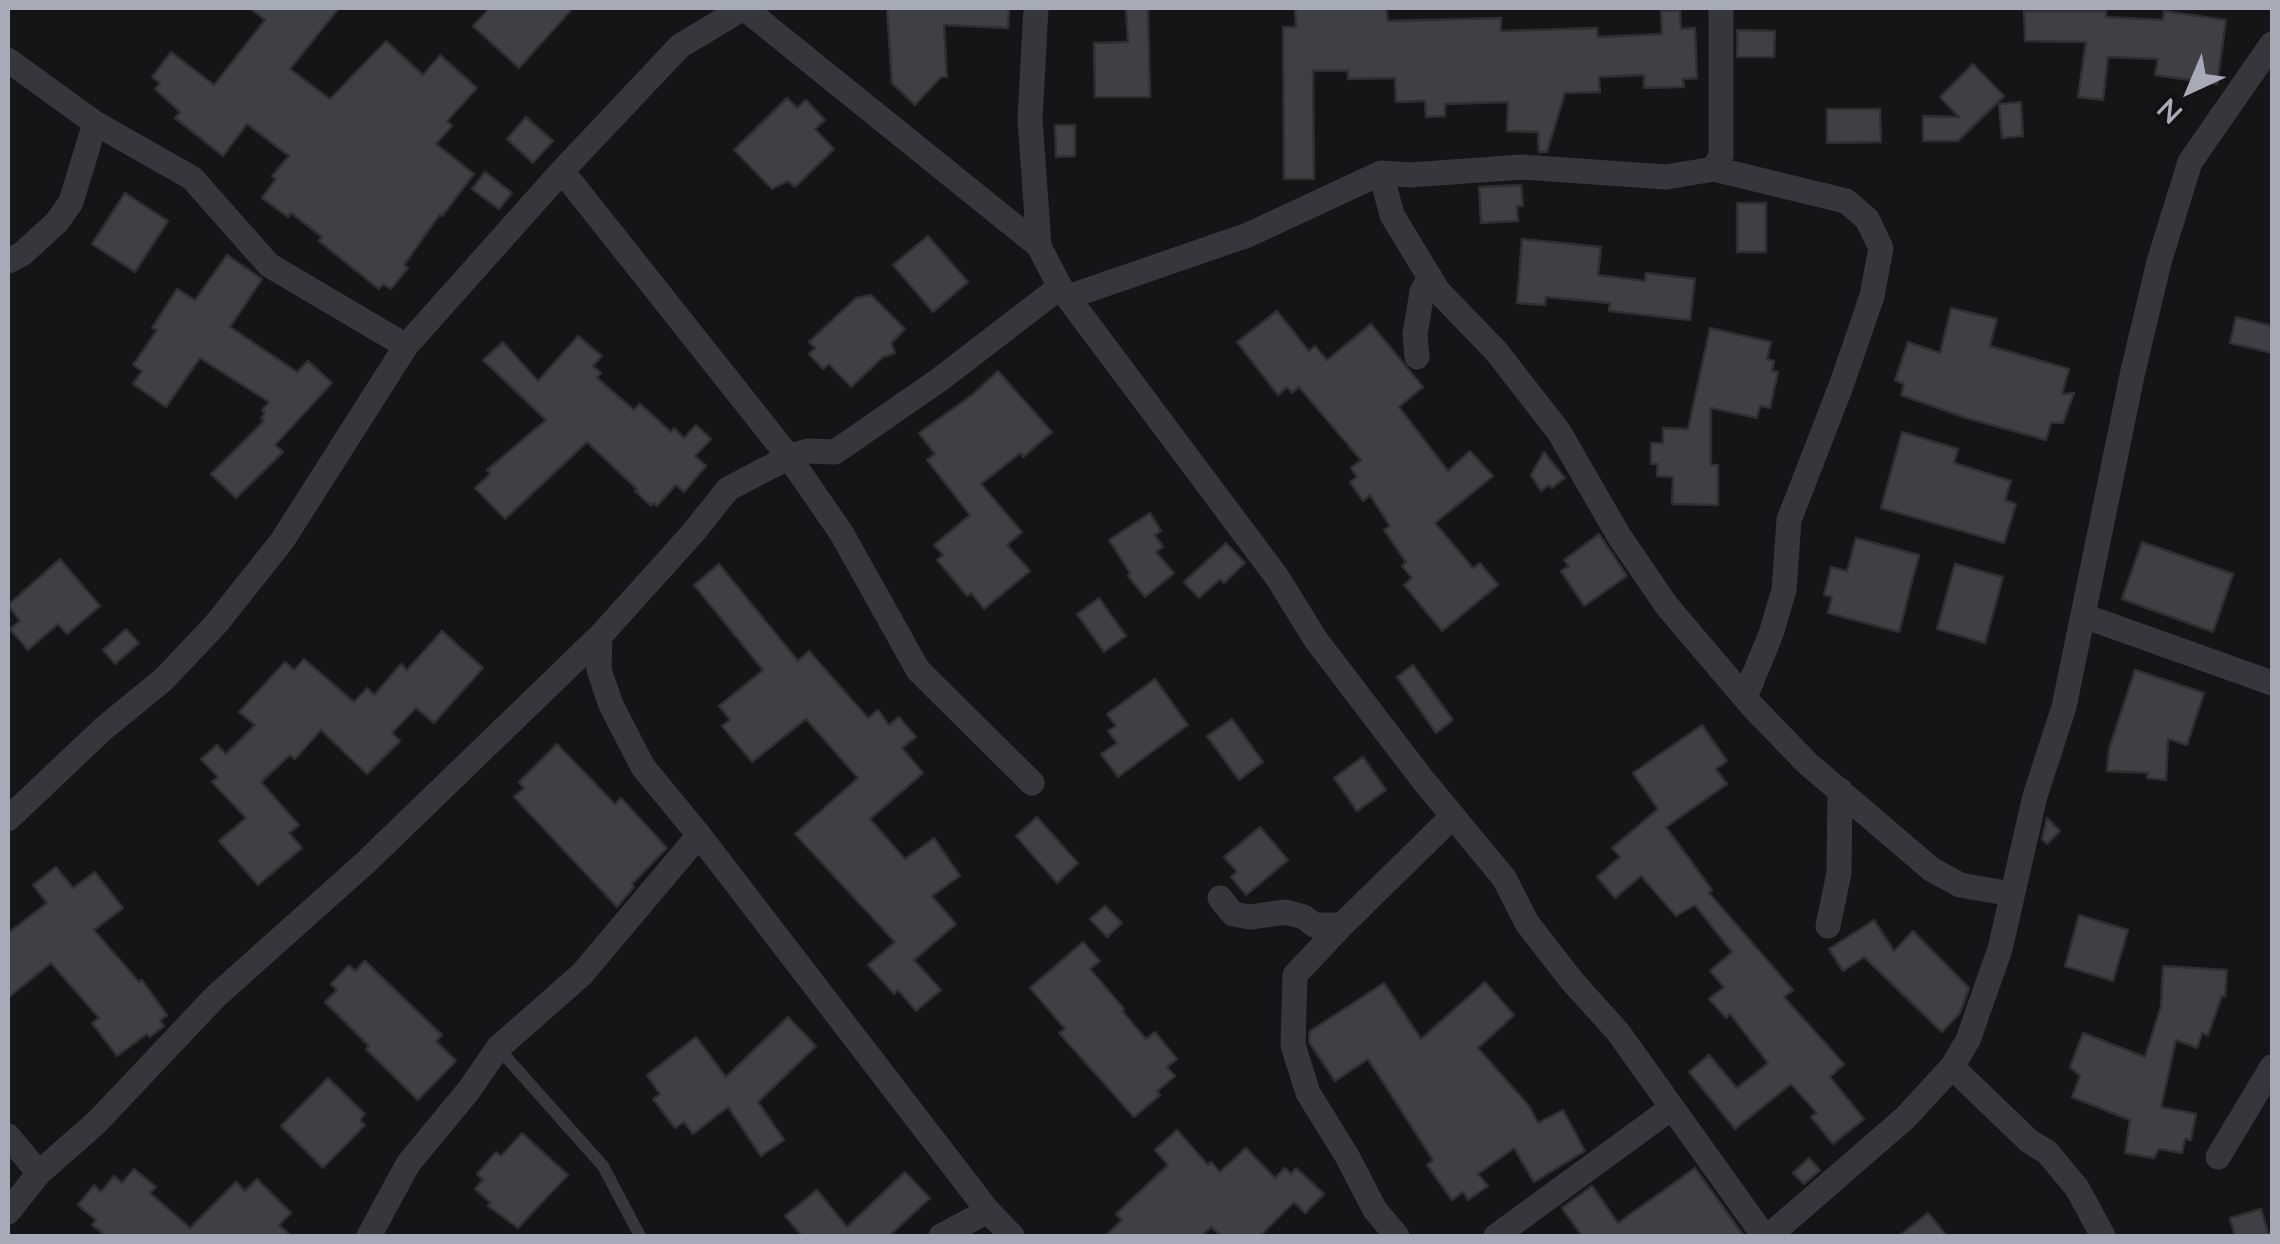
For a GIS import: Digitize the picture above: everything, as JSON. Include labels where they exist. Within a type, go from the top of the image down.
[{"type":"street","points":[[8,819],[103,729],[164,679],[216,624],[282,541],[406,346],[562,171],[680,46],[743,8],[1040,246]]},
{"type":"street","points":[[1036,8],[1030,120],[1040,246],[1064,292],[1277,577],[1316,640],[1504,878],[1526,922],[1618,1032],[1670,1109],[1766,1236],[1905,1118],[1952,1067],[1968,1040],[2000,949],[2035,796],[2064,707],[2159,262],[2190,162],[2272,44]]},
{"type":"street","points":[[1714,169],[1721,155],[1721,8]]},
{"type":"street","points":[[8,60],[94,123],[192,178],[269,265],[406,346]]},
{"type":"street","points":[[8,261],[22,254],[57,222],[72,202],[94,123]]},
{"type":"street","points":[[8,1212],[39,1173],[97,1122],[215,997],[365,862],[600,636],[728,489],[808,450],[835,452],[1064,292],[1248,235],[1381,173],[1410,175],[1522,167],[1666,177],[1714,169],[1846,201],[1867,219],[1881,248],[1866,314],[1789,520],[1784,590],[1772,634],[1744,697]]},
{"type":"street","points":[[562,171],[790,457],[842,534],[918,670],[1032,783]]},
{"type":"street","points":[[1381,173],[1392,215],[1438,291],[1496,351],[1559,432],[1638,564],[1744,697],[1807,763],[1932,869],[1960,884],[2012,894]]},
{"type":"street","points":[[1417,357],[1415,334],[1422,292],[1430,277]]},
{"type":"street","points":[[2084,616],[2272,682]]},
{"type":"street","points":[[600,636],[600,670],[611,705],[643,767],[988,1211],[1012,1236]]},
{"type":"street","points":[[1828,926],[1839,873],[1840,790]]},
{"type":"street","points":[[1397,1236],[1374,1210],[1347,1156],[1308,1094],[1293,1045],[1295,975],[1452,817]]},
{"type":"street","points":[[370,1236],[408,1164],[498,1048],[582,974],[699,836]]},
{"type":"street","points":[[1220,898],[1233,914],[1250,917],[1286,912],[1304,917],[1314,926],[1342,925]]},
{"type":"street","points":[[1952,1067],[2028,1141],[2047,1152],[2078,1188],[2103,1236]]},
{"type":"street","points":[[2218,1157],[2272,1067]]},
{"type":"street","points":[[1496,1236],[1670,1109]]},
{"type":"street","points":[[8,1136],[39,1173]]},
{"type":"street","points":[[942,1236],[988,1211]]},
{"type":"lane","points":[[498,1048],[603,1166],[640,1236]]},
{"type":"building","points":[[250,8],[339,8],[290,69],[330,99],[386,41],[423,75],[440,55],[477,88],[447,121],[452,126],[436,144],[474,174],[440,214],[391,289],[383,284],[379,289],[319,241],[322,237],[291,213],[288,217],[262,198],[276,179],[272,176],[289,156],[247,124],[223,156],[175,118],[180,112],[155,89],[160,83],[152,77],[171,52],[214,85],[265,20]]},
{"type":"building","points":[[490,8],[573,8],[519,68],[473,26]]},
{"type":"building","points":[[887,8],[1009,8],[1008,28],[944,25],[947,77],[941,77],[915,105],[892,83]]},
{"type":"building","points":[[1126,8],[1148,8],[1150,97],[1095,97],[1094,43],[1128,42]]},
{"type":"building","points":[[1295,8],[1386,8],[1388,21],[1501,18],[1501,31],[1597,28],[1598,37],[1662,34],[1661,11],[1680,10],[1681,29],[1695,28],[1697,78],[1683,79],[1684,87],[1644,88],[1644,75],[1599,77],[1600,92],[1565,93],[1547,152],[1539,152],[1538,132],[1507,131],[1508,102],[1445,104],[1445,116],[1426,117],[1425,101],[1396,102],[1395,78],[1348,79],[1348,71],[1313,71],[1314,179],[1284,179],[1283,27],[1296,27]]},
{"type":"building","points":[[2024,11],[2106,11],[2106,17],[2163,20],[2164,11],[2226,20],[2217,84],[2155,75],[2158,59],[2108,57],[2103,100],[2078,97],[2086,42],[2025,41]]},
{"type":"building","points":[[1737,30],[1775,31],[1774,57],[1737,57]]},
{"type":"building","points":[[1973,64],[2004,96],[1958,141],[1923,141],[1923,116],[1959,117],[1940,97]]},
{"type":"building","points":[[787,98],[797,108],[806,100],[825,120],[815,129],[834,149],[795,187],[788,181],[772,189],[734,150]]},
{"type":"building","points":[[2021,102],[2023,136],[2002,138],[1999,104]]},
{"type":"building","points":[[1827,109],[1880,109],[1881,142],[1827,143]]},
{"type":"building","points":[[526,117],[553,141],[533,163],[507,139]]},
{"type":"building","points":[[1055,125],[1075,125],[1075,156],[1056,157]]},
{"type":"building","points":[[485,172],[512,193],[499,209],[472,189]]},
{"type":"building","points":[[1521,185],[1523,206],[1517,206],[1518,221],[1481,223],[1479,187]]},
{"type":"building","points":[[125,193],[168,221],[135,272],[92,244]]},
{"type":"building","points":[[1737,203],[1766,203],[1766,252],[1737,252]]},
{"type":"building","points":[[928,236],[968,282],[933,312],[893,265]]},
{"type":"building","points":[[1522,239],[1601,247],[1598,275],[1645,281],[1646,273],[1695,279],[1690,320],[1609,311],[1610,303],[1546,297],[1545,305],[1517,303]]},
{"type":"building","points":[[227,255],[262,279],[230,327],[297,372],[308,361],[332,383],[275,445],[283,452],[236,498],[211,474],[264,421],[262,410],[269,402],[200,358],[166,407],[133,384],[142,371],[133,365],[157,330],[152,328],[177,289],[195,300]]},
{"type":"building","points":[[871,295],[905,329],[891,343],[895,353],[883,357],[851,387],[829,364],[823,369],[809,354],[815,348],[809,342],[856,298]]},
{"type":"building","points":[[1951,308],[1997,319],[1990,346],[2069,369],[2062,394],[2074,393],[2063,423],[2051,423],[2046,440],[1901,395],[1904,384],[1895,380],[1908,342],[1940,353]]},
{"type":"building","points":[[1277,311],[1309,351],[1315,346],[1327,360],[1371,324],[1423,387],[1399,407],[1448,471],[1470,451],[1493,476],[1435,523],[1473,568],[1480,563],[1498,585],[1442,631],[1404,585],[1412,578],[1384,530],[1390,526],[1370,495],[1363,501],[1350,482],[1357,477],[1351,468],[1361,460],[1299,387],[1292,393],[1287,387],[1278,395],[1237,342]]},
{"type":"building","points":[[2236,317],[2272,326],[2272,353],[2230,343]]},
{"type":"building","points":[[1710,328],[1771,342],[1767,359],[1774,361],[1772,371],[1778,372],[1770,408],[1760,406],[1757,418],[1711,408],[1711,465],[1718,465],[1718,505],[1672,504],[1673,477],[1657,476],[1657,464],[1651,464],[1651,443],[1663,443],[1663,428],[1688,429]]},
{"type":"building","points":[[578,336],[602,356],[593,366],[601,373],[597,378],[634,410],[640,404],[671,432],[674,428],[684,438],[696,425],[711,439],[695,456],[706,466],[684,492],[676,485],[657,506],[651,506],[587,442],[505,519],[475,488],[490,474],[487,470],[546,420],[483,360],[503,342],[538,381]]},
{"type":"building","points":[[998,371],[1052,432],[1023,457],[1020,453],[981,484],[1022,532],[1007,545],[1030,571],[984,609],[971,593],[967,596],[937,560],[943,555],[934,545],[970,515],[927,460],[935,454],[919,433]]},
{"type":"building","points":[[1902,432],[1958,449],[1954,463],[2011,481],[2005,500],[2016,504],[2004,543],[1881,508]]},
{"type":"building","points":[[1544,452],[1565,478],[1541,491],[1531,475]]},
{"type":"building","points":[[1150,513],[1161,531],[1155,535],[1163,547],[1156,552],[1174,573],[1145,597],[1128,576],[1130,573],[1109,540]]},
{"type":"building","points":[[1599,534],[1627,576],[1584,606],[1561,571],[1569,566],[1564,560]]},
{"type":"building","points":[[1856,538],[1919,555],[1899,632],[1828,613],[1832,597],[1824,595],[1831,567],[1847,571]]},
{"type":"building","points":[[2142,542],[2233,574],[2213,632],[2122,599]]},
{"type":"building","points":[[1226,543],[1245,563],[1224,583],[1220,579],[1199,598],[1184,582]]},
{"type":"building","points":[[60,559],[100,606],[67,634],[58,624],[28,650],[10,629],[20,621],[8,605]]},
{"type":"building","points":[[719,564],[798,661],[809,651],[868,718],[878,710],[889,725],[899,717],[916,737],[902,748],[923,773],[870,819],[905,859],[934,838],[960,876],[932,896],[956,924],[914,960],[941,990],[916,1011],[868,965],[895,942],[795,834],[858,778],[806,719],[752,762],[722,726],[730,720],[719,706],[763,670],[694,585]]},
{"type":"building","points":[[1955,564],[2003,577],[1985,643],[1937,629]]},
{"type":"building","points":[[1099,598],[1126,636],[1104,652],[1077,614]]},
{"type":"building","points":[[126,629],[139,643],[115,664],[103,650]]},
{"type":"building","points":[[442,631],[483,668],[434,723],[416,708],[392,733],[400,741],[367,774],[321,730],[295,759],[290,755],[261,782],[299,825],[289,833],[302,848],[258,885],[219,841],[246,818],[212,782],[218,777],[201,759],[217,745],[226,754],[255,725],[239,712],[285,662],[294,670],[304,659],[354,702],[367,688],[374,695],[401,664],[407,670]]},
{"type":"building","points":[[1413,665],[1453,720],[1436,733],[1397,677]]},
{"type":"building","points":[[2135,670],[2204,693],[2187,745],[2168,739],[2166,780],[2147,778],[2148,773],[2107,771],[2109,749]]},
{"type":"building","points":[[1155,679],[1188,725],[1118,777],[1101,754],[1117,743],[1108,731],[1116,726],[1107,714]]},
{"type":"building","points":[[1232,719],[1263,762],[1239,780],[1207,736]]},
{"type":"building","points":[[1702,725],[1727,761],[1716,769],[1727,784],[1666,827],[1712,890],[1709,893],[1793,990],[1784,997],[1844,1064],[1830,1077],[1864,1119],[1833,1144],[1811,1117],[1817,1113],[1791,1084],[1735,1129],[1689,1072],[1709,1055],[1737,1088],[1768,1063],[1730,1014],[1726,1018],[1709,999],[1724,987],[1710,971],[1732,952],[1695,905],[1676,916],[1641,876],[1615,898],[1597,877],[1620,857],[1612,848],[1658,809],[1633,773]]},
{"type":"building","points":[[557,744],[615,804],[621,798],[667,848],[632,884],[634,887],[617,907],[514,797],[524,788],[519,782]]},
{"type":"building","points":[[1363,757],[1386,790],[1357,811],[1334,778]]},
{"type":"building","points":[[1037,817],[1078,863],[1057,883],[1016,836]]},
{"type":"building","points":[[2047,818],[2060,831],[2047,844],[2042,839]]},
{"type":"building","points":[[1260,827],[1288,860],[1246,895],[1231,877],[1237,872],[1224,857]]},
{"type":"building","points":[[56,867],[73,888],[95,872],[123,908],[94,930],[139,982],[142,980],[167,1015],[160,1021],[164,1026],[117,1056],[92,1023],[99,1018],[51,963],[8,998],[8,933],[47,903],[33,885]]},
{"type":"building","points":[[1105,906],[1122,923],[1107,937],[1090,919]]},
{"type":"building","points":[[2079,915],[2128,930],[2113,981],[2065,966]]},
{"type":"building","points":[[1874,920],[1894,951],[1913,931],[1969,988],[1960,1013],[1942,1032],[1864,957],[1843,971],[1829,949]]},
{"type":"building","points":[[1083,942],[1100,961],[1090,969],[1122,1011],[1146,1039],[1155,1032],[1177,1059],[1167,1067],[1175,1076],[1134,1117],[1059,1033],[1065,1029],[1030,988]]},
{"type":"building","points":[[365,961],[442,1035],[436,1041],[456,1061],[418,1100],[325,1002],[337,990],[331,984],[349,965],[355,971]]},
{"type":"building","points":[[2163,966],[2227,970],[2225,997],[2222,996],[2208,1035],[2202,1033],[2197,1048],[2176,1040],[2161,1107],[2196,1114],[2191,1140],[2185,1139],[2182,1153],[2159,1149],[2154,1158],[2125,1153],[2130,1120],[2072,1097],[2080,1076],[2070,1067],[2083,1033],[2145,1057],[2161,1006]]},
{"type":"building","points":[[1485,982],[1514,1015],[1478,1048],[1529,1106],[1538,1123],[1563,1110],[1585,1151],[1534,1182],[1514,1148],[1478,1174],[1488,1186],[1468,1200],[1463,1192],[1452,1200],[1427,1165],[1433,1160],[1368,1059],[1335,1081],[1309,1042],[1310,1031],[1384,983],[1421,1039]]},
{"type":"building","points":[[788,1017],[816,1046],[758,1102],[784,1140],[761,1156],[728,1107],[693,1134],[684,1122],[675,1128],[653,1099],[660,1094],[647,1075],[696,1037],[726,1077]]},
{"type":"building","points":[[328,1078],[365,1114],[360,1120],[365,1125],[323,1168],[281,1126]]},
{"type":"building","points":[[1177,1130],[1208,1165],[1211,1162],[1220,1172],[1246,1148],[1275,1178],[1285,1168],[1291,1174],[1296,1168],[1324,1194],[1305,1213],[1294,1202],[1260,1236],[1221,1236],[1211,1227],[1202,1236],[1105,1236],[1122,1220],[1116,1214],[1168,1165],[1155,1150]]},
{"type":"building","points":[[522,1133],[568,1175],[518,1228],[488,1206],[491,1203],[475,1189],[483,1180],[477,1174],[496,1152],[501,1156]]},
{"type":"building","points":[[1809,1158],[1820,1170],[1804,1184],[1793,1173]]},
{"type":"building","points":[[1695,1168],[1744,1236],[1582,1236],[1562,1208],[1592,1186],[1618,1223]]},
{"type":"building","points":[[134,1169],[156,1187],[150,1193],[190,1228],[236,1182],[245,1191],[257,1179],[291,1213],[279,1225],[291,1236],[106,1236],[92,1225],[96,1220],[78,1205],[94,1185],[101,1192],[114,1176],[122,1183]]},
{"type":"building","points":[[905,1172],[930,1198],[889,1236],[802,1236],[785,1216],[817,1190],[847,1227]]},
{"type":"building","points":[[2261,1209],[2269,1236],[2235,1236],[2230,1218]]},
{"type":"building","points":[[1928,1213],[1947,1236],[1899,1236]]}]
